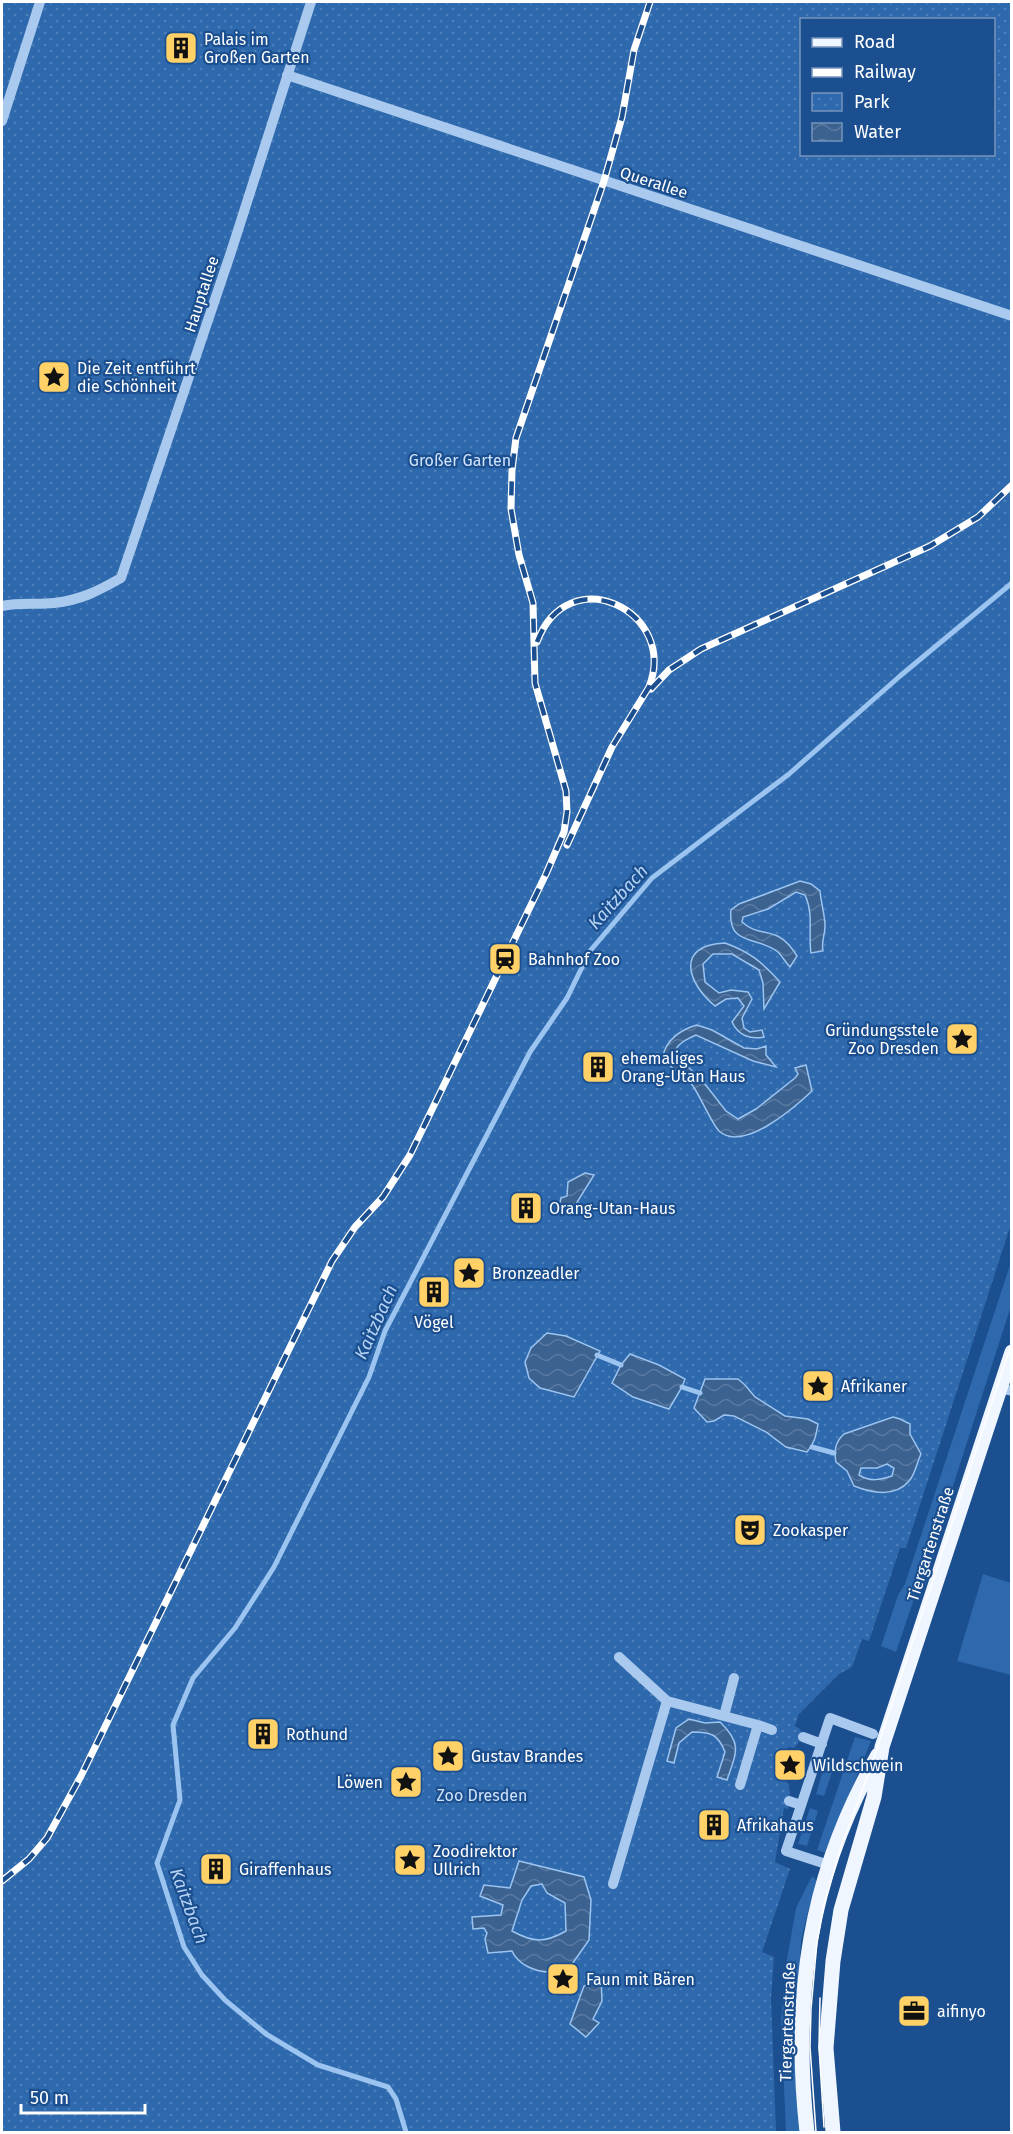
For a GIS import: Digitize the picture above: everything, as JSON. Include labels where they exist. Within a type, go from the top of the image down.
[{"type":"main road","name":"Tiergartenstraße","points":[[807,2133],[802,2090],[801,2046],[805,1971],[814,1917],[829,1865],[878,1741],[1005,1390],[1011,1352]]},
{"type":"main road","name":"Tiergartenstraße","points":[[833,2133],[826,2048],[833,1961],[841,1910],[874,1797],[878,1741]]},
{"type":"street","points":[[2,121],[40,2]]},
{"type":"street","name":"Hauptallee","points":[[2,606],[19,602],[54,603],[92,595],[121,578],[231,252],[310,2]]},
{"type":"street","name":"Querallee","points":[[287,75],[1011,316]]},
{"type":"street","points":[[619,1657],[667,1701],[772,1730]]},
{"type":"street","points":[[724,1716],[734,1678]]},
{"type":"street","points":[[613,1884],[667,1701]]},
{"type":"street","points":[[829,1865],[786,1851],[830,1718],[878,1741]]},
{"type":"street","points":[[740,1785],[758,1725]]},
{"type":"street","points":[[803,1737],[822,1744]]},
{"type":"street","points":[[789,1801],[801,1806]]},
{"type":"green space","name":"Großer Garten","points":[[2,2],[1011,2],[1011,1224],[906,1548],[900,1548],[869,1641],[862,1639],[852,1667],[839,1674],[799,1714],[795,1726],[800,1729],[803,1737],[794,1748],[788,1747],[778,1776],[788,1783],[790,1792],[788,1809],[784,1808],[775,1862],[790,1869],[762,1952],[774,1957],[771,1998],[776,2132],[2,2132]]},
{"type":"green space","points":[[1011,1262],[1011,1306],[952,1489],[925,1587],[917,1590],[896,1652],[881,1646],[898,1595],[905,1584]]},
{"type":"green space","points":[[983,1574],[1011,1583],[1011,1675],[957,1661]]},
{"type":"green space","points":[[855,1737],[871,1741],[826,1853],[817,1850]]},
{"type":"green space","points":[[826,1760],[835,1763],[824,1796],[816,1794]]},
{"type":"green space","points":[[810,1808],[818,1811],[807,1846],[798,1844]]},
{"type":"green space","points":[[812,1876],[818,1882],[801,1940],[796,2036],[802,2132],[786,2132],[781,2019],[787,1959],[796,1908]]},
{"type":"water","points":[[800,881],[811,884],[820,891],[825,922],[823,951],[811,953],[810,916],[805,895],[796,892],[768,909],[743,917],[742,922],[756,930],[783,939],[797,956],[790,967],[778,952],[739,935],[731,922],[731,910],[739,904]]},
{"type":"water","points":[[725,943],[755,958],[780,982],[764,1009],[763,983],[759,970],[732,954],[713,954],[703,964],[705,982],[719,993],[731,990],[748,992],[752,999],[742,1018],[744,1028],[750,1032],[762,1030],[764,1037],[745,1036],[732,1022],[744,1006],[738,998],[726,999],[715,1006],[705,997],[693,976],[692,958],[698,950],[709,945]]},
{"type":"water","points":[[697,1025],[712,1030],[744,1048],[757,1049],[766,1046],[766,1055],[776,1067],[753,1061],[696,1035],[677,1047],[674,1054],[701,1079],[726,1111],[738,1119],[756,1109],[795,1078],[798,1074],[795,1068],[806,1065],[812,1091],[794,1107],[754,1132],[741,1136],[729,1136],[719,1131],[693,1086],[663,1057],[667,1045],[675,1036]]},
{"type":"water","points":[[585,1173],[594,1175],[576,1204],[558,1211],[561,1198],[567,1196],[568,1182]]},
{"type":"water","points":[[547,1333],[566,1336],[600,1351],[574,1397],[540,1388],[529,1378],[525,1362],[531,1348]]},
{"type":"water","points":[[630,1354],[659,1365],[685,1379],[669,1409],[633,1397],[612,1383],[621,1365]]},
{"type":"water","points":[[705,1379],[738,1379],[755,1397],[785,1416],[808,1419],[818,1424],[812,1445],[807,1452],[786,1447],[766,1432],[734,1416],[724,1415],[707,1422],[694,1408]]},
{"type":"water","points":[[893,1417],[910,1424],[910,1434],[921,1454],[911,1478],[897,1490],[883,1493],[854,1486],[847,1471],[836,1462],[836,1447],[844,1434]],"holes":[[[887,1464],[894,1468],[892,1476],[883,1479],[875,1480],[859,1475],[861,1468],[877,1468]]]},
{"type":"water","points":[[689,1719],[705,1723],[720,1722],[732,1737],[736,1749],[727,1780],[717,1777],[725,1752],[720,1741],[713,1735],[692,1732],[679,1743],[674,1763],[667,1761],[676,1728]]},
{"type":"water","points":[[519,1861],[584,1877],[591,1900],[589,1940],[570,1967],[555,1972],[545,1972],[523,1964],[512,1951],[488,1953],[485,1939],[487,1933],[484,1928],[473,1929],[472,1917],[501,1915],[503,1905],[480,1896],[484,1885],[510,1888]],"holes":[[[542,1884],[547,1893],[565,1903],[566,1931],[552,1938],[539,1940],[527,1938],[512,1931],[522,1900],[531,1886]]]},
{"type":"water","points":[[601,1979],[602,2001],[593,2019],[599,2023],[586,2037],[570,2024],[584,1986]]},
{"type":"waterway","name":"Kaitzbach","points":[[406,2132],[396,2099],[388,2087],[318,2065],[266,2034],[225,2000],[202,1975],[184,1947],[157,1863],[180,1800],[173,1725],[193,1678],[235,1628],[274,1567],[369,1377],[385,1331],[530,1052],[567,998],[590,951],[652,878],[789,774],[900,676],[1012,583]]},
{"type":"waterway","points":[[597,1355],[621,1365]]},
{"type":"waterway","points":[[682,1387],[700,1393]]},
{"type":"waterway","points":[[812,1447],[834,1453]]},
{"type":"tram line","points":[[816,2132],[810,2047],[811,2009],[817,1942],[824,1904],[842,1844],[871,1767],[1012,1342]]},
{"type":"tram line","points":[[820,1998],[819,2047],[824,2127]]},
{"type":"railway","points":[[2,1881],[29,1859],[47,1838],[81,1776],[332,1261],[355,1227],[383,1197],[410,1155],[546,874],[564,832],[567,812],[566,791],[535,683],[533,603],[519,555],[511,509],[512,470],[516,438],[604,181],[622,117],[634,50],[650,2]]},
{"type":"railway","points":[[651,689],[669,670],[701,649],[930,546],[978,517],[1012,485]]},
{"type":"railway","points":[[537,642],[552,617],[572,603],[594,599],[616,604],[635,617],[649,636],[654,660],[649,687],[612,747],[567,845]]},
{"type":"place","name":"Palais im Großen Garten","points":[[181,48]]},
{"type":"place","name":"Die Zeit entführt die Schönheit","points":[[54,377]]},
{"type":"place","name":"Bahnhof Zoo","points":[[505,959]]},
{"type":"place","name":"Gründungsstele Zoo Dresden","points":[[962,1039]]},
{"type":"place","name":"ehemaliges Orang-Utan Haus","points":[[598,1067]]},
{"type":"place","name":"Orang-Utan-Haus","points":[[526,1208]]},
{"type":"place","name":"Bronzeadler","points":[[469,1273]]},
{"type":"place","name":"Vögel","points":[[434,1292]]},
{"type":"place","name":"Afrikaner","points":[[818,1386]]},
{"type":"place","name":"Zookasper","points":[[750,1530]]},
{"type":"place","name":"Rothund","points":[[263,1734]]},
{"type":"place","name":"Gustav Brandes","points":[[448,1756]]},
{"type":"place","name":"Wildschwein","points":[[790,1765]]},
{"type":"place","name":"Löwen","points":[[406,1782]]},
{"type":"place","name":"Afrikahaus","points":[[714,1825]]},
{"type":"place","name":"Zoodirektor Ullrich","points":[[410,1860]]},
{"type":"place","name":"Giraffenhaus","points":[[216,1869]]},
{"type":"place","name":"Faun mit Bären","points":[[563,1979]]},
{"type":"place","name":"aifinyo","points":[[914,2011]]},
{"type":"park label","name":"Zoo Dresden","points":[[482,1795]]}]
